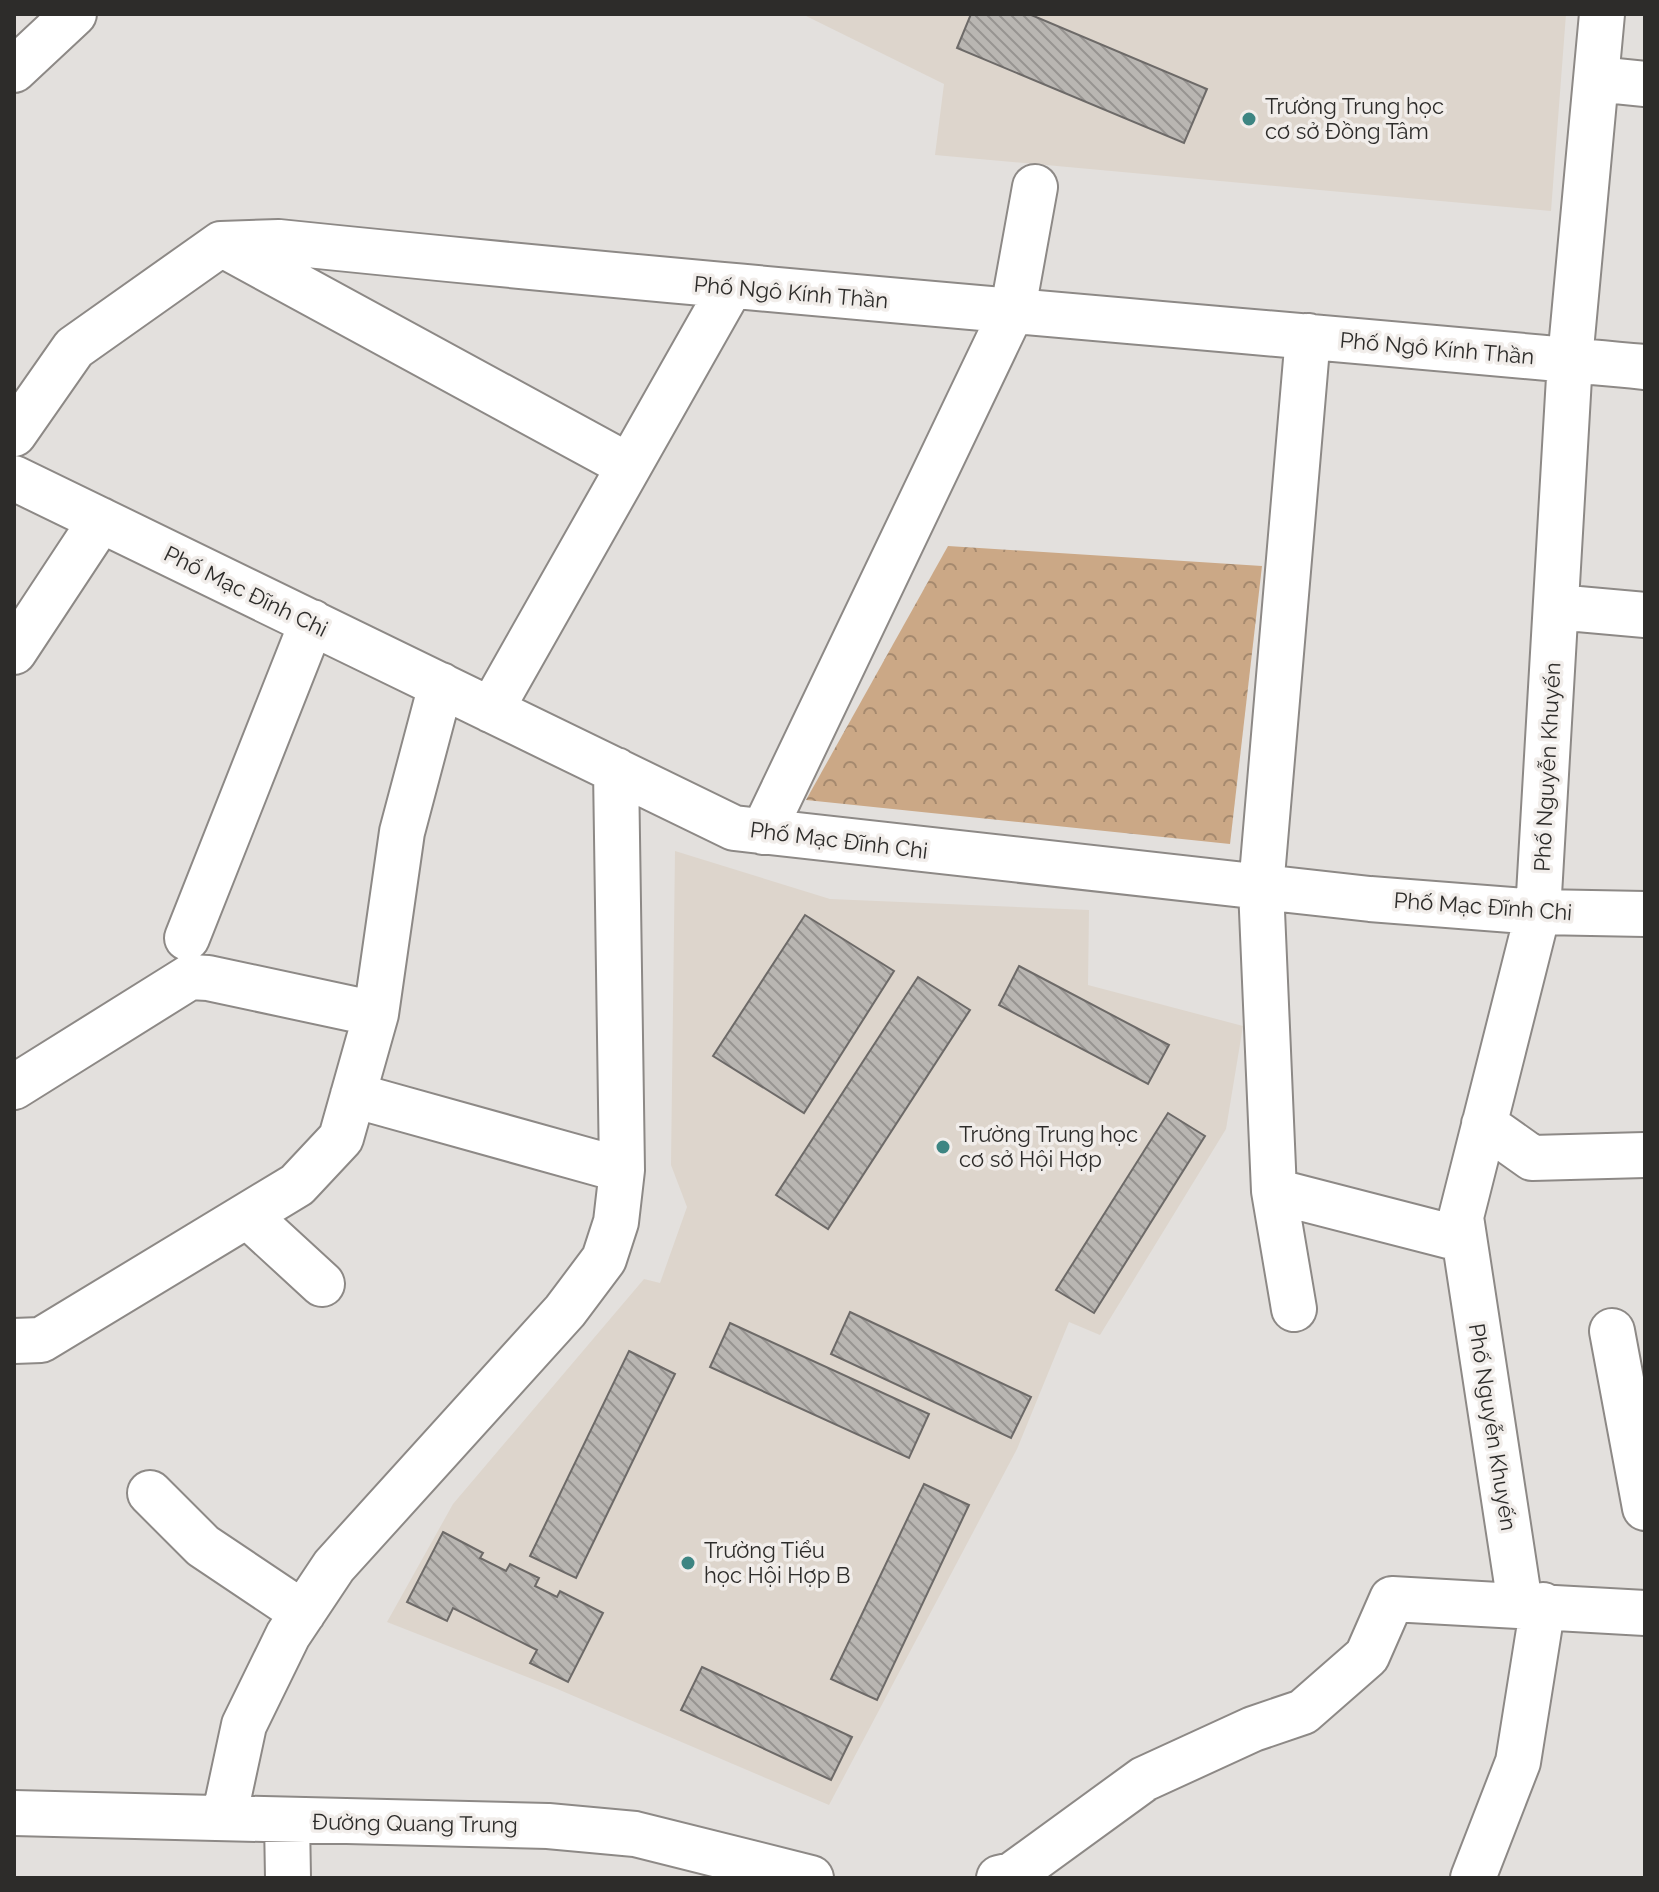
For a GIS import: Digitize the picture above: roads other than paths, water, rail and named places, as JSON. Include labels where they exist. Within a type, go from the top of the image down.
[{"type":"street","points":[[14,70],[74,14]]},
{"type":"street","name":"Phố Nguyễn Khuyến","points":[[1473,1878],[1518,1762],[1531,1604],[1461,1217],[1538,912],[1570,360],[1602,14]]},
{"type":"street","points":[[1596,79],[1645,84]]},
{"type":"street","points":[[763,832],[1013,309],[1035,187]]},
{"type":"street","name":"Phố Ngô Kính Thần","points":[[221,244],[279,242],[730,288],[1013,309],[1645,367]]},
{"type":"street","points":[[14,434],[74,348],[221,244],[629,466]]},
{"type":"street","points":[[491,710],[730,288]]},
{"type":"street","points":[[1294,1309],[1274,1191],[1261,888],[1308,336]]},
{"type":"street","name":"Phố Mạc Đĩnh Chi","points":[[14,478],[734,828],[1261,888],[1538,912],[1645,914]]},
{"type":"street","points":[[14,652],[101,520]]},
{"type":"street","points":[[1556,607],[1645,615]]},
{"type":"street","points":[[187,938],[312,622]]},
{"type":"street","points":[[14,1341],[41,1340],[248,1216],[297,1185],[341,1138],[376,1014],[402,832],[441,685]]},
{"type":"street","points":[[224,1818],[244,1725],[303,1613],[334,1566],[565,1311],[604,1259],[616,1222],[622,1170],[616,770]]},
{"type":"street","points":[[14,1087],[190,977],[208,978],[376,1014]]},
{"type":"street","points":[[353,1095],[622,1170]]},
{"type":"street","points":[[1484,1124],[1532,1158],[1645,1155]]},
{"type":"street","points":[[1274,1191],[1464,1240]]},
{"type":"street","points":[[248,1216],[322,1284]]},
{"type":"street","points":[[1612,1331],[1645,1508]]},
{"type":"street","points":[[150,1493],[203,1546],[303,1613]]},
{"type":"street","points":[[999,1878],[1012,1875],[1144,1779],[1253,1729],[1303,1712],[1367,1656],[1392,1599],[1531,1604],[1645,1613]]},
{"type":"street","name":"Đường Quang Trung","points":[[14,1813],[548,1826],[635,1834],[811,1878]]},
{"type":"street","points":[[287,1820],[288,1878]]},
{"type":"place","name":"Trường Trung học cơ sở Đồng Tâm","points":[[1249,119]]},
{"type":"place","name":"Trường Trung học cơ sở Hội Hợp","points":[[943,1147]]},
{"type":"place","name":"Trường Tiểu học Hội Hợp B","points":[[688,1563]]}]
